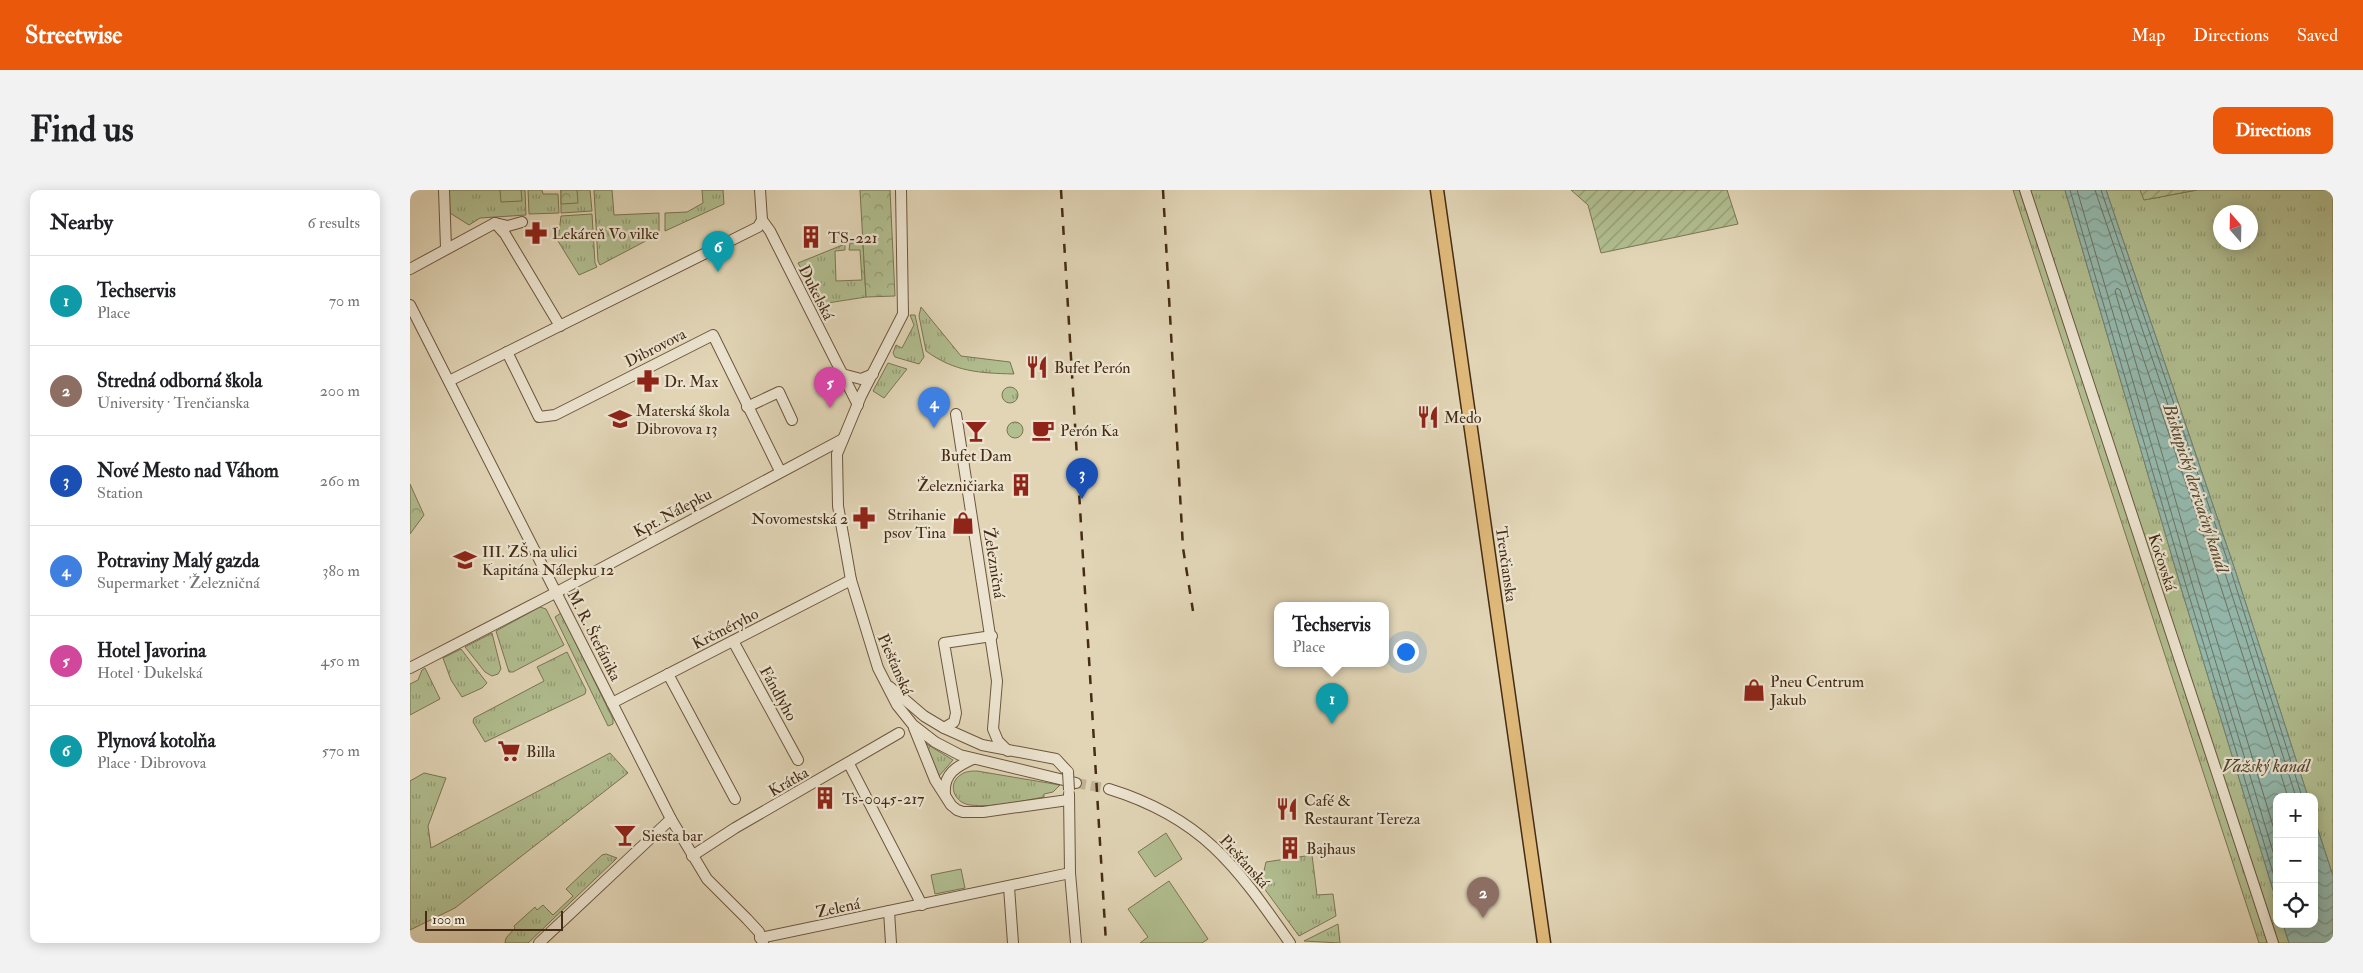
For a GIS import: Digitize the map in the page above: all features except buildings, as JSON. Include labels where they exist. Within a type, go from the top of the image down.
[{"type":"main road","name":"Trenčianska","points":[[1438,190],[1544,943]]},
{"type":"street","points":[[444,190],[446,248]]},
{"type":"street","name":"Dukelská","points":[[760,190],[762,220],[770,232],[858,405]]},
{"type":"street","name":"Piešťanská","points":[[901,190],[903,314],[858,405],[837,454],[837,483],[842,530],[851,580],[871,649],[897,704],[913,725],[935,742],[973,759],[1071,791]]},
{"type":"street","name":"Kočovská","points":[[2026,190],[2273,943]]},
{"type":"street","points":[[449,381],[758,227],[762,220]]},
{"type":"street","points":[[410,269],[494,223],[508,226],[522,222]]},
{"type":"street","points":[[494,223],[504,234],[560,326]]},
{"type":"street","name":"M. R. Štefánika","points":[[410,305],[671,819],[707,879],[759,932],[759,941]]},
{"type":"street","name":"Dibrovova","points":[[507,352],[539,417],[555,415],[713,335],[780,471]]},
{"type":"street","points":[[842,374],[861,379],[873,374]]},
{"type":"street","points":[[747,407],[779,392],[792,420]]},
{"type":"street","name":"Železničná","points":[[956,414],[992,636],[997,681],[994,716],[995,735],[1008,750]]},
{"type":"street","name":"Kpt. Nálepku","points":[[410,668],[557,592],[780,471],[843,439]]},
{"type":"street","name":"Krčméryho","points":[[612,703],[851,580]]},
{"type":"street","points":[[944,728],[954,722],[956,713],[944,643],[992,636]]},
{"type":"street","name":"Fándlyho","points":[[733,641],[798,760]]},
{"type":"street","points":[[668,674],[735,799]]},
{"type":"street","points":[[887,685],[894,688],[924,716],[944,728],[982,745],[1056,759],[1068,772],[1071,791],[1070,873],[1076,943]]},
{"type":"street","points":[[913,725],[935,780],[951,805],[963,812],[1005,810],[1071,791]]},
{"type":"street","name":"Krátka","points":[[692,856],[735,828],[849,764],[899,733]]},
{"type":"street","points":[[945,794],[948,776],[958,766],[973,759]]},
{"type":"street","points":[[849,764],[922,905]]},
{"type":"street","name":"Piešťanská","points":[[1108,789],[1159,809],[1204,838],[1242,876],[1290,943]]},
{"type":"street","points":[[539,943],[671,819]]},
{"type":"street","name":"Zelená","points":[[759,941],[889,911],[1070,873]]},
{"type":"street","points":[[1009,887],[1013,943]]},
{"type":"street","points":[[889,911],[891,943]]},
{"type":"green space","points":[[449,190],[525,190],[526,215],[480,218],[469,225],[450,213]]},
{"type":"green space","points":[[500,190],[521,190],[522,201],[501,202]]},
{"type":"green space","points":[[528,190],[542,190],[543,194],[558,194],[559,213],[529,214]]},
{"type":"green space","points":[[561,190],[590,190],[592,211],[561,213]]},
{"type":"green space","points":[[561,190],[577,190],[578,203],[561,204]]},
{"type":"green space","points":[[594,190],[612,190],[614,215],[659,213],[659,234],[600,265],[598,261]]},
{"type":"green space","points":[[702,190],[723,190],[724,204],[665,231],[665,213],[687,212],[703,203]]},
{"type":"green space","points":[[860,190],[890,190],[895,296],[866,297]]},
{"type":"green space","points":[[1571,190],[1727,190],[1738,224],[1601,253],[1588,205]]},
{"type":"green space","points":[[2013,190],[2065,190],[2182,591],[2273,890],[2273,928],[2284,928],[2289,943],[2259,943]]},
{"type":"green space","points":[[2106,190],[2145,190],[2149,199],[2197,190],[2333,190],[2333,876],[2318,830],[2318,793],[2307,793],[2235,570]]},
{"type":"green space","points":[[2140,190],[2197,190],[2144,200]]},
{"type":"green space","points":[[592,214],[595,263],[597,267],[579,275],[558,241],[561,216]]},
{"type":"green space","points":[[850,243],[863,243],[866,297],[821,304],[798,263],[845,244],[845,250],[835,251],[836,281],[862,280],[860,250],[849,250]]},
{"type":"green space","points":[[921,307],[961,356],[1010,362],[1014,374],[968,370],[947,363],[926,351],[919,316]]},
{"type":"green space","points":[[910,315],[915,315],[924,357],[919,364],[895,357],[893,353],[896,345],[902,348],[914,325]]},
{"type":"green space","points":[[888,363],[907,369],[884,398],[873,391]]},
{"type":"green space","points":[[1007,387],[1013,387],[1018,392],[1016,401],[1007,403],[1002,398],[1002,392]]},
{"type":"green space","points":[[1012,422],[1018,422],[1023,427],[1021,436],[1012,438],[1007,433],[1007,427]]},
{"type":"green space","points":[[410,484],[424,515],[410,534]]},
{"type":"green space","points":[[540,607],[546,609],[564,645],[513,672],[509,672],[496,631]]},
{"type":"green space","points":[[561,613],[613,719],[613,724],[608,726],[555,617]]},
{"type":"green space","points":[[492,633],[501,669],[498,674],[492,676],[485,672],[465,647]]},
{"type":"green space","points":[[461,649],[487,683],[482,688],[462,697],[451,680],[443,658]]},
{"type":"green space","points":[[567,652],[586,690],[585,694],[485,742],[473,722],[474,718],[544,681],[537,667]]},
{"type":"green space","points":[[425,668],[440,699],[410,715],[410,684],[418,680],[422,670]]},
{"type":"green space","points":[[925,743],[953,760],[939,776]]},
{"type":"green space","points":[[610,753],[628,773],[455,908],[410,930],[410,781],[424,773],[446,778],[428,826],[431,848]]},
{"type":"green space","points":[[977,771],[1060,785],[1053,792],[1044,794],[1044,797],[998,805],[970,805],[956,797],[953,787],[954,782],[964,773]]},
{"type":"green space","points":[[1166,833],[1182,859],[1155,877],[1138,852]]},
{"type":"green space","points":[[606,854],[617,858],[528,943],[505,943],[506,938],[515,928],[514,926],[535,907],[537,910],[543,905],[553,915],[573,896],[566,889],[602,855]]},
{"type":"green space","points":[[1312,855],[1317,895],[1333,894],[1336,916],[1299,936],[1261,884],[1266,862]]},
{"type":"green space","points":[[961,869],[965,888],[935,894],[931,875]]},
{"type":"green space","points":[[1169,881],[1208,939],[1202,943],[1140,943],[1148,937],[1128,909]]},
{"type":"green space","points":[[1338,924],[1340,943],[1304,941]]},
{"type":"water","name":"Važský kanál","points":[[2065,190],[2106,190],[2235,570],[2307,793],[2273,793],[2273,890],[2182,591]]},
{"type":"water","name":"Važský kanál","points":[[2318,830],[2333,876],[2333,943],[2289,943],[2284,928],[2318,928]]},
{"type":"tunnel","points":[[1076,783],[1109,789]]},
{"type":"railway","points":[[1061,190],[1106,943]]},
{"type":"railway","points":[[1163,190],[1183,548],[1193,611]]},
{"type":"place","name":"Lekáreň Vo vilke","points":[[536,233]]},
{"type":"place","name":"TS-221","points":[[811,237]]},
{"type":"place","name":"Plynová kotolňa","points":[[718,272]]},
{"type":"place","name":"Bufet Perón","points":[[1037,367]]},
{"type":"place","name":"Dr. Max","points":[[648,381]]},
{"type":"place","name":"Hotel Javorina","points":[[830,408]]},
{"type":"place","name":"Medo","points":[[1428,417]]},
{"type":"place","name":"Materská škola Dibrovova 13","points":[[620,419]]},
{"type":"place","name":"Potraviny Malý gazda","points":[[934,428]]},
{"type":"place","name":"Perón Ka","points":[[1043,430]]},
{"type":"place","name":"Bufet Dam","points":[[976,431]]},
{"type":"place","name":"Železničiarka","points":[[1021,485]]},
{"type":"place","name":"Nové Mesto nad Váhom","points":[[1082,499]]},
{"type":"place","name":"Novomestská 2","points":[[864,518]]},
{"type":"place","name":"Strihanie psov Tina","points":[[963,523]]},
{"type":"place","name":"III. ZŠ na ulici Kapitána Nálepku 12","points":[[465,560]]},
{"type":"place","name":"Pneu Centrum Jakub","points":[[1754,690]]},
{"type":"place","name":"Techservis","points":[[1332,724]]},
{"type":"place","name":"Billa","points":[[509,751]]},
{"type":"place","name":"Ts-0045-217","points":[[825,798]]},
{"type":"place","name":"Café & Restaurant Tereza","points":[[1287,809]]},
{"type":"place","name":"Siesta bar","points":[[625,835]]},
{"type":"place","name":"Bajhaus","points":[[1290,848]]},
{"type":"place","name":"Stredná odborná škola","points":[[1483,918]]},
{"type":"water label","name":"Biskupický derivačný kanál","points":[[2196,488]]}]
